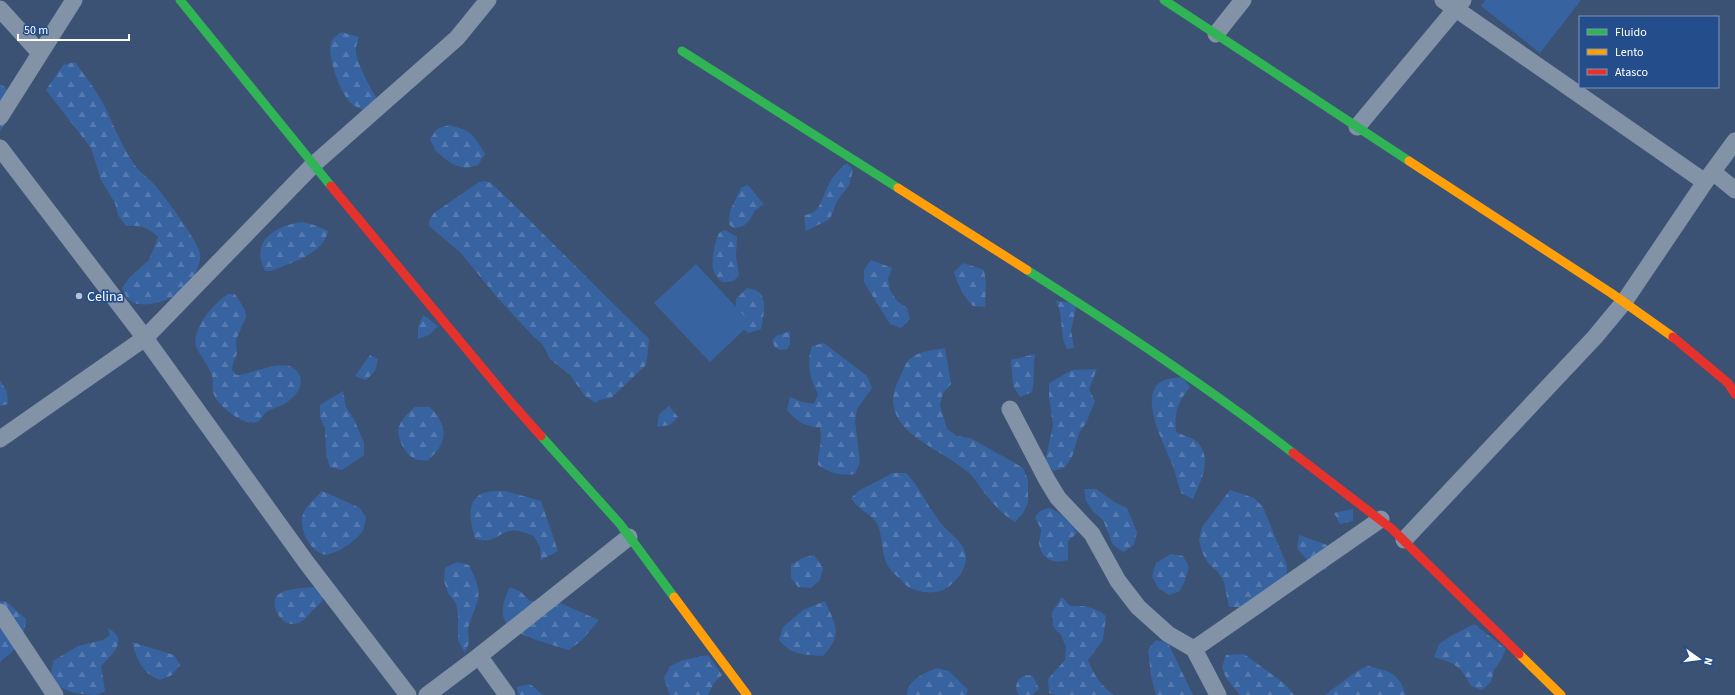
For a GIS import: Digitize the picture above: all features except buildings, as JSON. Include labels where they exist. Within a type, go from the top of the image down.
[{"type":"street","points":[[0,117],[74,0]]},
{"type":"street","points":[[180,0],[313,165],[509,400],[620,524],[747,695]]},
{"type":"street","points":[[0,439],[144,338],[313,165],[457,38],[488,0]]},
{"type":"street","points":[[1164,0],[1624,302],[1682,344],[1728,383],[1735,394]]},
{"type":"street","points":[[1216,34],[1243,0]]},
{"type":"street","points":[[1357,127],[1454,3],[1709,177],[1735,190]]},
{"type":"street","points":[[0,8],[40,53]]},
{"type":"street","points":[[682,51],[1086,308],[1248,418],[1381,519],[1560,695]]},
{"type":"street","points":[[1404,540],[1595,337],[1624,302],[1735,141]]},
{"type":"street","points":[[0,148],[144,338],[306,562],[408,695]]},
{"type":"street","points":[[1010,409],[1046,480],[1058,498],[1092,534],[1118,581],[1138,606],[1168,634],[1194,649],[1218,695]]},
{"type":"street","points":[[1194,649],[1381,519]]},
{"type":"street","points":[[428,695],[629,537]]},
{"type":"street","points":[[0,612],[55,695]]},
{"type":"street","points":[[479,656],[507,695]]},
{"type":"green space","points":[[1485,0],[1581,0],[1540,53],[1481,6]]},
{"type":"green space","points":[[341,32],[359,37],[356,52],[359,64],[366,80],[382,106],[371,112],[359,108],[351,103],[345,96],[334,72],[330,46],[332,40]]},
{"type":"green space","points":[[75,62],[102,101],[122,144],[134,164],[163,195],[198,248],[200,262],[194,276],[186,287],[175,296],[149,304],[134,303],[127,298],[122,288],[130,277],[149,260],[158,237],[144,227],[126,226],[118,215],[115,203],[101,180],[91,148],[46,90],[63,65]]},
{"type":"green space","points":[[0,84],[5,87],[9,97],[9,109],[6,121],[0,131]]},
{"type":"green space","points":[[449,125],[463,129],[471,134],[478,142],[485,154],[478,165],[466,168],[454,165],[435,150],[430,139],[437,129]]},
{"type":"green space","points":[[847,163],[853,170],[849,185],[837,201],[830,219],[806,231],[804,215],[814,212],[817,209],[829,184],[838,171]]},
{"type":"green space","points":[[485,181],[491,183],[510,201],[649,339],[645,366],[611,398],[599,400],[596,403],[585,396],[570,375],[550,359],[543,345],[496,296],[460,252],[429,226],[430,219],[434,213],[479,182]]},
{"type":"green space","points":[[747,185],[764,204],[755,211],[744,225],[733,228],[729,224],[730,211],[741,188]]},
{"type":"green space","points":[[302,222],[328,231],[320,246],[305,257],[271,271],[265,271],[261,260],[261,251],[263,243],[268,236],[274,231],[283,227]]},
{"type":"green space","points":[[725,230],[737,237],[736,256],[739,275],[732,281],[722,282],[714,272],[713,258],[719,233]]},
{"type":"green space","points":[[871,260],[892,268],[888,279],[890,290],[897,301],[907,308],[910,319],[901,328],[890,324],[864,282],[864,270]]},
{"type":"green space","points":[[963,263],[984,270],[986,282],[985,307],[973,306],[959,286],[954,272]]},
{"type":"green space","points":[[696,264],[751,323],[710,362],[654,303]]},
{"type":"green space","points":[[747,288],[756,290],[760,293],[764,306],[761,329],[749,333],[739,323],[736,309],[736,299]]},
{"type":"green space","points":[[228,294],[235,294],[245,310],[246,317],[236,340],[237,353],[232,370],[236,375],[281,365],[289,366],[295,370],[301,381],[298,392],[293,398],[285,404],[267,411],[257,422],[246,422],[240,419],[227,411],[218,401],[213,392],[213,379],[211,372],[197,349],[195,342],[196,334],[204,318],[222,298]]},
{"type":"green space","points":[[1056,301],[1077,303],[1071,330],[1074,348],[1067,349],[1063,337],[1060,313]]},
{"type":"green space","points":[[423,315],[438,326],[429,335],[418,339],[418,327]]},
{"type":"green space","points":[[790,331],[790,344],[787,349],[780,350],[775,347],[772,341],[776,336]]},
{"type":"green space","points":[[824,343],[867,376],[872,388],[857,409],[855,421],[860,462],[855,474],[845,475],[835,473],[818,465],[821,438],[820,428],[802,423],[787,410],[790,397],[802,402],[814,404],[818,394],[810,370],[809,358],[812,346]]},
{"type":"green space","points":[[945,348],[951,384],[943,393],[940,405],[947,429],[957,436],[970,438],[1023,468],[1028,480],[1028,503],[1023,513],[1015,522],[996,506],[968,472],[913,435],[902,424],[895,411],[893,396],[907,362],[912,357],[921,353]]},
{"type":"green space","points":[[1035,354],[1032,392],[1020,397],[1013,386],[1011,360]]},
{"type":"green space","points":[[370,355],[378,359],[375,371],[366,380],[355,376]]},
{"type":"green space","points":[[1097,369],[1089,389],[1095,401],[1086,423],[1079,433],[1072,457],[1065,467],[1054,471],[1045,462],[1053,425],[1049,396],[1049,383],[1072,370]]},
{"type":"green space","points":[[1182,377],[1190,387],[1182,398],[1176,413],[1176,432],[1196,441],[1205,457],[1202,478],[1193,499],[1181,493],[1173,466],[1160,437],[1153,413],[1153,392],[1158,384],[1166,379]]},
{"type":"green space","points":[[0,380],[7,392],[8,404],[0,406]]},
{"type":"green space","points":[[343,391],[346,407],[354,419],[364,443],[364,455],[342,470],[330,467],[326,454],[325,428],[320,417],[320,405]]},
{"type":"green space","points":[[669,406],[678,417],[670,425],[657,427],[659,414]]},
{"type":"green space","points":[[415,407],[430,407],[436,414],[443,428],[444,435],[439,448],[427,461],[418,460],[411,457],[402,445],[399,436],[398,431],[402,421]]},
{"type":"green space","points":[[893,473],[906,473],[912,479],[939,521],[958,541],[965,552],[966,561],[963,570],[944,590],[924,592],[910,588],[892,572],[885,560],[878,526],[872,517],[851,498],[860,490]]},
{"type":"green space","points":[[1084,489],[1096,489],[1116,503],[1127,508],[1137,532],[1134,545],[1123,552],[1113,545],[1103,520],[1093,511],[1086,501]]},
{"type":"green space","points":[[1230,490],[1254,498],[1263,507],[1287,566],[1286,579],[1242,607],[1229,607],[1224,582],[1218,572],[1208,563],[1202,552],[1199,540],[1202,527]]},
{"type":"green space","points":[[322,491],[360,508],[366,518],[363,530],[356,539],[338,551],[326,555],[317,551],[308,542],[302,524],[305,509]]},
{"type":"green space","points":[[493,491],[505,491],[541,501],[558,551],[541,560],[540,547],[534,536],[518,531],[509,531],[490,540],[475,539],[470,515],[472,503],[481,494]]},
{"type":"green space","points":[[1049,508],[1065,518],[1077,533],[1068,541],[1068,560],[1053,561],[1045,557],[1040,549],[1039,543],[1041,530],[1035,518],[1040,511]]},
{"type":"green space","points":[[1353,509],[1353,521],[1340,524],[1334,513]]},
{"type":"green space","points":[[1299,535],[1327,545],[1329,558],[1326,570],[1314,568],[1297,548]]},
{"type":"green space","points":[[1171,554],[1183,556],[1189,567],[1180,591],[1169,595],[1158,588],[1152,576],[1156,563]]},
{"type":"green space","points":[[814,555],[823,568],[820,580],[811,588],[798,587],[791,578],[791,565],[802,558]]},
{"type":"green space","points":[[457,562],[469,565],[477,584],[478,591],[477,603],[468,628],[469,642],[465,653],[458,640],[458,615],[456,603],[448,593],[444,581],[445,568]]},
{"type":"green space","points":[[318,586],[325,596],[305,619],[297,623],[290,624],[279,616],[275,604],[276,598],[279,594],[293,589]]},
{"type":"green space","points":[[510,587],[521,592],[530,601],[542,602],[553,600],[599,620],[582,640],[569,650],[535,640],[517,632],[506,623],[504,619],[503,609]]},
{"type":"green space","points":[[1062,597],[1070,606],[1089,607],[1106,616],[1103,640],[1088,660],[1098,680],[1114,695],[1056,695],[1049,693],[1048,679],[1065,660],[1066,647],[1061,635],[1053,626],[1052,612]]},
{"type":"green space","points":[[0,601],[7,602],[26,619],[24,633],[20,641],[15,649],[0,663]]},
{"type":"green space","points":[[825,601],[836,630],[833,642],[823,656],[794,652],[779,640],[783,627],[803,610]]},
{"type":"green space","points":[[1474,624],[1506,649],[1494,670],[1491,682],[1482,690],[1471,686],[1464,674],[1456,666],[1447,661],[1434,657],[1439,644]]},
{"type":"green space","points":[[108,628],[118,637],[118,642],[114,652],[101,666],[105,691],[97,695],[84,694],[63,689],[57,685],[51,674],[53,661],[78,646],[103,640],[110,635]]},
{"type":"green space","points":[[1156,640],[1168,643],[1193,695],[1156,695],[1151,676],[1148,650]]},
{"type":"green space","points":[[132,642],[174,655],[180,665],[172,675],[160,680],[149,674],[141,665]]},
{"type":"green space","points":[[1244,654],[1285,684],[1294,695],[1240,695],[1226,678],[1222,667],[1226,655]]},
{"type":"green space","points":[[708,655],[722,675],[714,683],[708,695],[670,695],[664,678],[670,666],[683,660]]},
{"type":"green space","points":[[1368,666],[1383,670],[1397,677],[1406,695],[1325,695],[1357,671]]},
{"type":"green space","points":[[937,668],[949,671],[968,690],[966,695],[907,695],[910,685],[918,677]]},
{"type":"green space","points":[[1027,675],[1033,676],[1039,689],[1032,695],[1019,695],[1016,689],[1018,680]]},
{"type":"green space","points":[[530,684],[543,695],[518,695],[517,687]]},
{"type":"traffic: fast","points":[[180,0],[331,186]]},
{"type":"traffic: fast","points":[[1164,0],[1409,161]]},
{"type":"traffic: fast","points":[[682,51],[898,188]]},
{"type":"traffic: fast","points":[[1027,270],[1162,358],[1293,453]]},
{"type":"traffic: fast","points":[[541,436],[620,524],[674,597]]},
{"type":"traffic: slow","points":[[1409,161],[1611,293],[1673,337]]},
{"type":"traffic: slow","points":[[898,188],[1027,270]]},
{"type":"traffic: slow","points":[[674,597],[747,695]]},
{"type":"traffic: slow","points":[[1519,654],[1561,695]]},
{"type":"traffic: jam","points":[[331,186],[509,400],[541,436]]},
{"type":"traffic: jam","points":[[1673,337],[1728,383],[1735,394]]},
{"type":"traffic: jam","points":[[1293,453],[1392,529],[1519,654]]},
{"type":"place","name":"Celina","points":[[79,296]]}]
